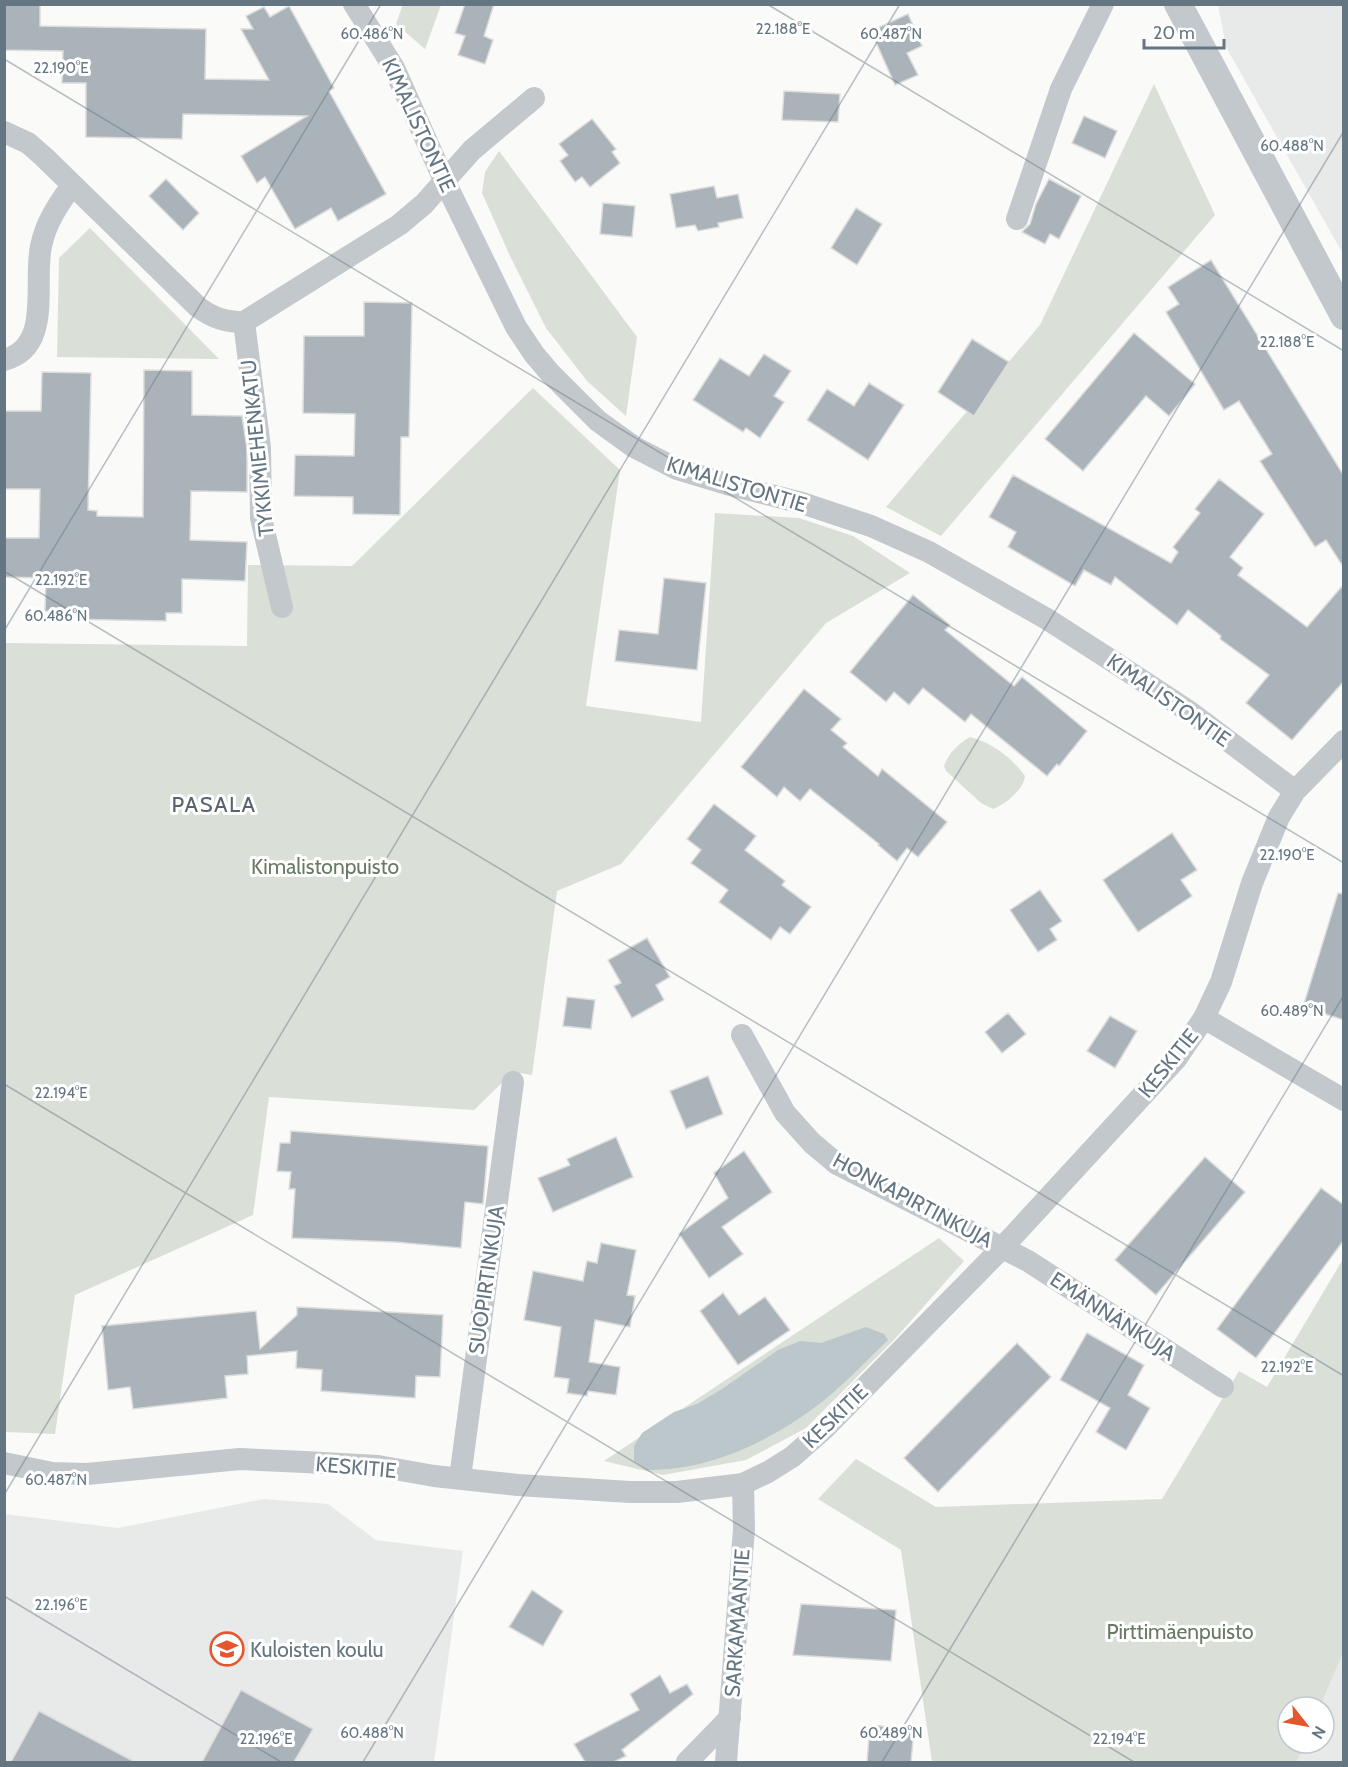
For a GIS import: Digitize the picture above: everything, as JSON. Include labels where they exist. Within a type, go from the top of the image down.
[{"type":"street","name":"KIMALISTONTIE","points":[[354,4],[394,68],[444,180],[516,327],[550,373],[598,421],[634,447],[677,469],[802,503],[871,526],[929,552],[1047,619],[1111,660],[1190,712],[1295,791]]},
{"type":"street","points":[[1017,219],[1060,89],[1103,4]]},
{"type":"street","points":[[1178,4],[1344,316]]},
{"type":"street","points":[[4,132],[28,143],[198,308],[213,318],[228,322],[244,322],[399,225],[424,204],[472,150],[534,98]]},
{"type":"street","points":[[4,360],[14,358],[27,349],[34,336],[38,320],[40,248],[46,225],[72,185]]},
{"type":"street","name":"TYKKIMIEHENKATU","points":[[244,322],[260,448],[261,518],[282,607]]},
{"type":"street","name":"KESKITIE","points":[[4,1463],[52,1473],[87,1474],[240,1459],[378,1466],[434,1476],[518,1485],[630,1492],[677,1492],[742,1484],[768,1472],[792,1457],[824,1429],[1002,1248],[1176,1059],[1204,1018],[1221,982],[1252,883],[1279,817],[1295,791],[1344,741]]},
{"type":"street","points":[[1204,1018],[1344,1100]]},
{"type":"street","name":"HONKAPIRTINKUJA","points":[[742,1035],[785,1113],[812,1143],[837,1164],[1002,1248]]},
{"type":"street","name":"SUOPIRTINKUJA","points":[[460,1478],[513,1082]]},
{"type":"street","name":"EMÄNNÄNKUJA","points":[[1002,1248],[1028,1261],[1223,1387]]},
{"type":"street","name":"SARKAMAANTIE","points":[[726,1762],[744,1529],[742,1484]]},
{"type":"street","points":[[687,1762],[730,1718]]},
{"type":"shaded area","points":[[1218,5],[1343,5],[1343,254],[1226,47]]},
{"type":"shaded area","points":[[866,1327],[884,1334],[888,1340],[835,1391],[771,1436],[723,1457],[673,1469],[647,1470],[634,1461],[634,1446],[642,1433],[674,1412],[697,1404],[722,1389],[778,1350],[800,1341],[821,1343]]},
{"type":"shaded area","name":"Kuloisten koulu","points":[[264,1499],[328,1504],[376,1540],[463,1551],[434,1762],[5,1762],[5,1514],[118,1528]]},
{"type":"shaded area","points":[[1343,1653],[1343,1762],[1297,1762],[1300,1755],[1336,1755],[1336,1695],[1325,1695]]},
{"type":"green space","points":[[403,4],[441,5],[425,49],[396,24]]},
{"type":"green space","points":[[1154,84],[1215,215],[941,536],[886,507],[1040,325]]},
{"type":"green space","points":[[499,151],[637,337],[626,416],[587,381],[546,328],[510,256],[482,193],[485,172]]},
{"type":"green space","points":[[90,228],[219,359],[57,357],[59,258]]},
{"type":"green space","name":"Kimalistonpuisto","points":[[533,388],[620,470],[586,706],[701,722],[715,513],[799,518],[853,536],[910,573],[826,623],[621,864],[557,891],[532,1075],[513,1072],[474,1110],[269,1097],[253,1215],[75,1295],[55,1434],[5,1432],[5,643],[247,646],[248,565],[352,566]]},
{"type":"green space","points":[[970,737],[1000,752],[1025,776],[1013,796],[993,809],[981,803],[946,771],[944,766],[954,749]]},
{"type":"green space","points":[[939,1238],[964,1261],[894,1340],[806,1428],[746,1460],[663,1475],[604,1461]]},
{"type":"green space","name":"Pirttimäenpuisto","points":[[1343,1259],[1343,1653],[1325,1695],[1276,1695],[1276,1755],[1300,1755],[1297,1762],[932,1762],[901,1550],[818,1499],[856,1459],[936,1507],[1162,1499],[1239,1371],[1267,1387]]},
{"type":"building","points":[[4,4],[40,4],[40,26],[206,29],[205,79],[269,80],[241,29],[253,29],[246,16],[264,7],[270,17],[289,6],[334,88],[329,91],[386,194],[338,221],[331,208],[295,229],[265,177],[257,183],[241,156],[307,116],[183,114],[182,139],[86,137],[86,83],[62,83],[63,51],[4,50]]},
{"type":"building","points":[[465,4],[494,4],[484,36],[493,40],[485,64],[458,55],[465,36],[455,33]]},
{"type":"building","points":[[908,14],[922,46],[907,53],[918,75],[895,85],[871,31]]},
{"type":"building","points":[[784,91],[840,94],[838,122],[782,120]]},
{"type":"building","points":[[1084,116],[1117,131],[1105,158],[1072,143]]},
{"type":"building","points":[[592,119],[616,149],[612,152],[620,163],[590,187],[582,177],[575,182],[560,161],[568,155],[559,144]]},
{"type":"building","points":[[166,179],[199,213],[183,230],[149,196]]},
{"type":"building","points":[[1049,179],[1081,196],[1059,239],[1050,234],[1045,244],[1022,232],[1030,224],[1036,204]]},
{"type":"building","points":[[714,186],[717,198],[738,194],[743,218],[718,223],[719,227],[698,231],[695,225],[676,228],[670,194]]},
{"type":"building","points":[[603,203],[635,206],[632,237],[600,234]]},
{"type":"building","points":[[856,208],[882,224],[857,265],[831,248]]},
{"type":"building","points":[[1211,260],[1344,476],[1344,568],[1326,540],[1315,547],[1260,461],[1272,454],[1239,401],[1224,410],[1166,312],[1179,304],[1168,287]]},
{"type":"building","points":[[364,302],[412,303],[409,437],[401,437],[400,515],[353,514],[353,497],[294,496],[295,455],[354,456],[355,414],[303,413],[304,336],[364,336]]},
{"type":"building","points":[[1134,333],[1195,384],[1169,416],[1146,396],[1083,471],[1045,439]]},
{"type":"building","points":[[972,339],[1009,362],[974,416],[938,392]]},
{"type":"building","points":[[764,354],[791,371],[774,396],[784,402],[760,438],[746,428],[743,432],[693,400],[720,358],[749,376]]},
{"type":"building","points":[[144,370],[192,371],[192,415],[242,416],[247,449],[247,492],[191,491],[190,540],[247,542],[245,581],[182,579],[182,613],[166,613],[166,621],[63,619],[63,612],[45,611],[46,578],[4,577],[4,538],[39,538],[40,489],[4,489],[4,411],[41,411],[42,372],[91,373],[88,510],[97,511],[97,516],[143,517]]},
{"type":"building","points":[[869,383],[904,405],[868,460],[807,420],[827,389],[854,406]]},
{"type":"building","points":[[1013,475],[1171,563],[1178,552],[1173,547],[1200,513],[1195,509],[1219,479],[1264,514],[1230,557],[1243,568],[1238,575],[1307,627],[1344,584],[1344,681],[1292,740],[1246,703],[1269,675],[1220,639],[1221,636],[1188,610],[1177,625],[1115,577],[1111,585],[1084,570],[1075,586],[1008,547],[1016,532],[989,517]]},
{"type":"building","points":[[664,578],[706,583],[697,670],[615,661],[619,630],[658,634]]},
{"type":"building","points":[[913,595],[950,625],[945,630],[1014,686],[1022,677],[1087,731],[1059,766],[1057,764],[1047,776],[971,714],[965,722],[923,688],[909,705],[894,692],[886,702],[850,672]]},
{"type":"building","points":[[804,689],[841,719],[831,730],[847,743],[843,747],[878,776],[882,769],[947,822],[918,857],[907,848],[897,861],[810,789],[800,801],[784,787],[777,797],[741,767]]},
{"type":"building","points":[[714,804],[756,836],[745,850],[785,881],[782,885],[811,907],[790,934],[780,927],[771,940],[719,902],[728,890],[691,863],[701,850],[687,839]]},
{"type":"building","points":[[1172,833],[1197,870],[1181,880],[1192,896],[1138,932],[1103,880]]},
{"type":"building","points":[[1040,890],[1062,921],[1050,929],[1057,940],[1038,952],[1010,910]]},
{"type":"building","points":[[1338,893],[1344,894],[1344,1020],[1303,1007]]},
{"type":"building","points":[[647,938],[670,977],[656,985],[664,1000],[632,1018],[614,986],[621,983],[608,960]]},
{"type":"building","points":[[567,997],[595,1000],[591,1029],[563,1026]]},
{"type":"building","points":[[1008,1013],[1026,1034],[1002,1053],[985,1032]]},
{"type":"building","points":[[1110,1016],[1137,1031],[1115,1068],[1087,1051]]},
{"type":"building","points":[[708,1076],[723,1114],[686,1129],[670,1091]]},
{"type":"building","points":[[291,1131],[488,1146],[483,1204],[465,1202],[461,1248],[395,1242],[292,1238],[295,1189],[289,1189],[291,1172],[277,1171],[280,1143],[290,1143]]},
{"type":"building","points":[[616,1137],[633,1177],[553,1212],[538,1178],[570,1165],[567,1159]]},
{"type":"building","points":[[744,1151],[772,1192],[722,1227],[743,1254],[709,1278],[679,1234],[728,1198],[714,1173]]},
{"type":"building","points":[[1205,1157],[1245,1192],[1156,1295],[1115,1260]]},
{"type":"building","points":[[1321,1188],[1344,1205],[1344,1240],[1256,1358],[1217,1329]]},
{"type":"building","points":[[601,1243],[636,1250],[627,1295],[635,1296],[630,1327],[595,1320],[589,1362],[620,1367],[616,1395],[588,1391],[587,1396],[567,1393],[569,1379],[554,1377],[561,1327],[524,1320],[533,1271],[583,1281],[587,1261],[597,1263]]},
{"type":"building","points":[[723,1293],[739,1315],[765,1297],[790,1330],[738,1365],[700,1311]]},
{"type":"building","points":[[297,1307],[443,1315],[440,1377],[416,1376],[415,1398],[321,1391],[322,1370],[296,1368],[297,1351],[247,1356],[248,1374],[225,1376],[227,1398],[133,1409],[130,1387],[108,1390],[102,1326],[256,1311],[260,1349],[297,1315]]},
{"type":"building","points":[[1087,1333],[1144,1365],[1128,1395],[1150,1408],[1126,1450],[1096,1432],[1110,1408],[1060,1380]]},
{"type":"building","points":[[1017,1343],[1051,1377],[938,1492],[904,1458]]},
{"type":"building","points":[[532,1590],[563,1611],[543,1646],[509,1627]]},
{"type":"building","points":[[801,1604],[896,1610],[891,1661],[793,1655]]},
{"type":"building","points":[[660,1675],[670,1693],[687,1684],[693,1694],[622,1750],[626,1756],[614,1762],[585,1762],[574,1744],[639,1710],[630,1694]]},
{"type":"building","points":[[241,1690],[313,1729],[294,1762],[202,1762]]},
{"type":"building","points":[[39,1711],[135,1762],[11,1762]]},
{"type":"building","points":[[870,1725],[914,1729],[911,1762],[867,1762]]},
{"type":"place","name":"Kuloisten koulu","points":[[227,1649]]},
{"type":"district","name":"PASALA","points":[[214,804]]}]
